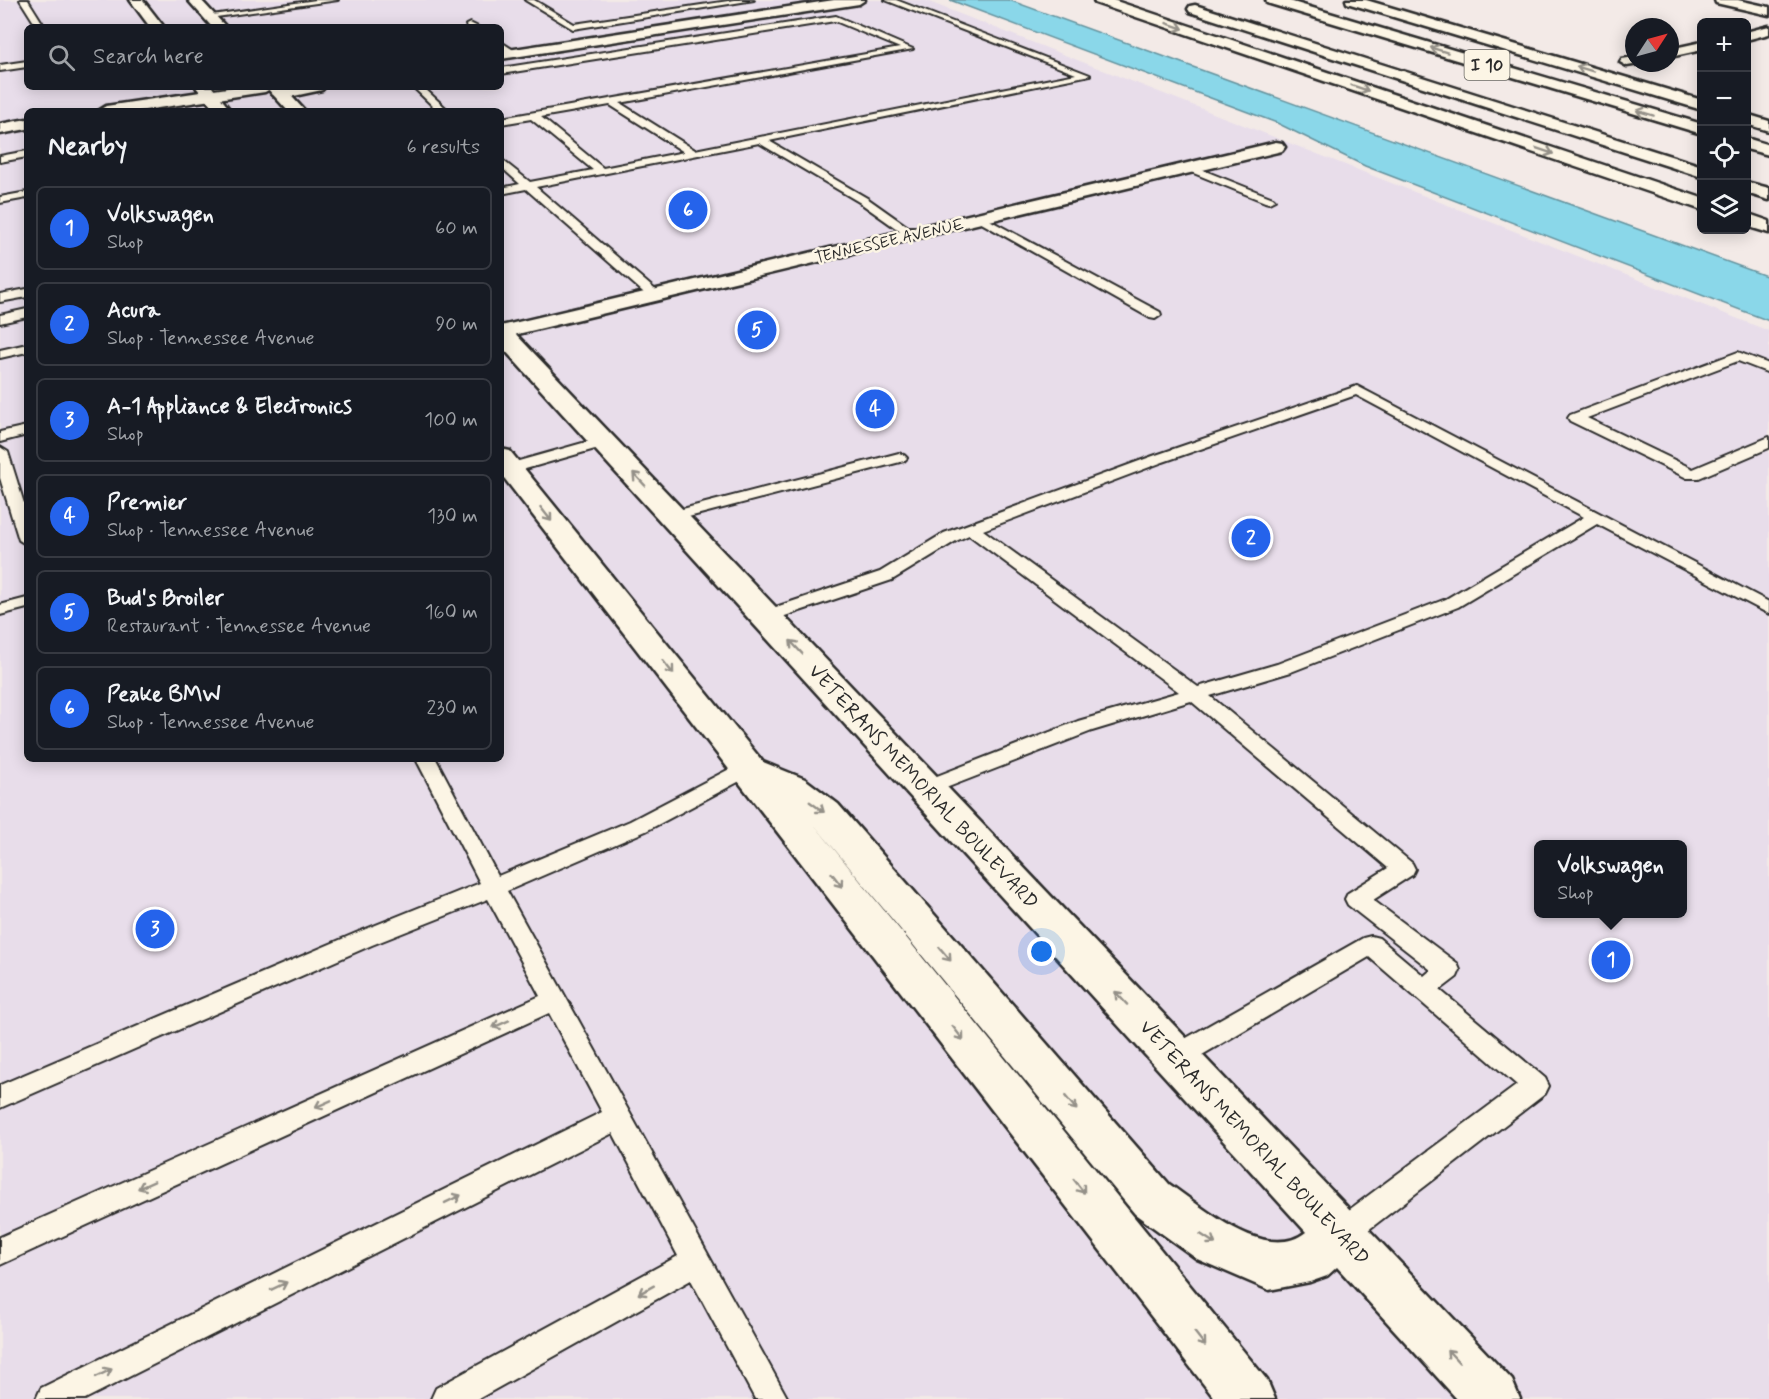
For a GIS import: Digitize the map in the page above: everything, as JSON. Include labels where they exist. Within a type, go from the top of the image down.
[{"type":"main road","points":[[136,0],[156,24]]},
{"type":"main road","points":[[178,0],[205,22]]},
{"type":"main road","points":[[194,0],[205,22]]},
{"type":"main road","points":[[505,51],[595,40],[859,0]]},
{"type":"main road","points":[[1100,0],[1697,203]]},
{"type":"main road","name":"I 10","points":[[1272,0],[1697,128]]},
{"type":"main road","points":[[1352,0],[1697,104]]},
{"type":"main road","points":[[1721,0],[1769,11]]},
{"type":"main road","name":"I 10","points":[[1181,2],[1697,171]]},
{"type":"main road","points":[[1751,35],[1769,30]]},
{"type":"main road","points":[[1679,51],[1697,47]]},
{"type":"main road","points":[[133,108],[214,99],[267,90]]},
{"type":"main road","points":[[274,90],[294,108]]},
{"type":"main road","points":[[179,108],[214,99]]},
{"type":"main road","points":[[1751,121],[1769,126]]},
{"type":"main road","points":[[0,129],[24,125]]},
{"type":"main road","points":[[0,135],[24,132]]},
{"type":"main road","points":[[1751,145],[1769,150]]},
{"type":"main road","name":"TENNESSEE AVENUE","points":[[504,331],[1276,147]]},
{"type":"main road","points":[[1751,189],[1769,194]]},
{"type":"main road","points":[[1751,221],[1769,227]]},
{"type":"main road","name":"VETERANS MEMORIAL BOULEVARD","points":[[504,335],[1493,1399]]},
{"type":"main road","points":[[504,354],[524,357]]},
{"type":"main road","points":[[504,465],[748,768],[1248,1399]]},
{"type":"main road","points":[[748,768],[792,788],[825,813],[1152,1199],[1214,1243],[1269,1266],[1310,1259],[1340,1234]]},
{"type":"lane","points":[[24,0],[39,24]]},
{"type":"lane","points":[[205,22],[334,0]]},
{"type":"lane","points":[[529,0],[595,40]]},
{"type":"lane","points":[[573,27],[750,0]]},
{"type":"lane","points":[[504,190],[1086,75],[889,0]]},
{"type":"lane","points":[[648,16],[673,28]]},
{"type":"lane","points":[[504,71],[836,18],[909,49],[504,120]]},
{"type":"lane","points":[[0,68],[24,64]]},
{"type":"lane","points":[[421,90],[441,108]]},
{"type":"lane","points":[[611,101],[693,153]]},
{"type":"lane","points":[[532,115],[601,171]]},
{"type":"lane","points":[[761,140],[862,201],[911,234]]},
{"type":"lane","points":[[0,159],[24,155]]},
{"type":"lane","points":[[504,165],[655,296]]},
{"type":"lane","points":[[1190,168],[1269,200]]},
{"type":"lane","points":[[0,200],[24,196]]},
{"type":"lane","points":[[980,218],[1155,315]]},
{"type":"lane","points":[[0,298],[24,294]]},
{"type":"lane","points":[[0,319],[24,314]]},
{"type":"lane","points":[[0,354],[24,349]]},
{"type":"lane","points":[[1769,369],[1738,356],[1575,418],[1693,475],[1769,442]]},
{"type":"lane","points":[[767,616],[886,576],[950,537],[1158,459],[1357,390],[1769,609]]},
{"type":"lane","points":[[0,437],[24,431]]},
{"type":"lane","points":[[504,465],[604,442]]},
{"type":"lane","points":[[0,452],[24,530]]},
{"type":"lane","points":[[674,516],[899,458]]},
{"type":"lane","points":[[926,788],[1085,726],[1284,668],[1452,603],[1597,517]]},
{"type":"lane","points":[[971,529],[1196,695],[1404,868],[1356,899],[1448,970],[1423,990]]},
{"type":"lane","points":[[0,610],[24,604]]},
{"type":"lane","points":[[428,762],[554,1000],[772,1399]]},
{"type":"lane","points":[[0,1097],[364,939],[638,826],[748,768]]},
{"type":"lane","points":[[1176,1057],[1371,945],[1536,1086],[1340,1234]]},
{"type":"lane","points":[[0,1251],[554,1000]]},
{"type":"lane","points":[[51,1399],[619,1117]]},
{"type":"lane","points":[[447,1399],[697,1261]]},
{"type":"shaded area","points":[[0,0],[924,0],[1769,331],[1769,1399],[0,1399]]},
{"type":"water","points":[[950,0],[1009,0],[1769,277],[1769,321],[1365,166],[1277,123]]},
{"type":"place","name":"Peake BMW","points":[[688,210]]},
{"type":"place","name":"Bud's Broiler","points":[[757,330]]},
{"type":"place","name":"Premier","points":[[875,409]]},
{"type":"place","name":"Acura","points":[[1251,538]]},
{"type":"place","name":"A-1 Appliance & Electronics","points":[[155,929]]},
{"type":"place","name":"Volkswagen","points":[[1611,960]]}]
